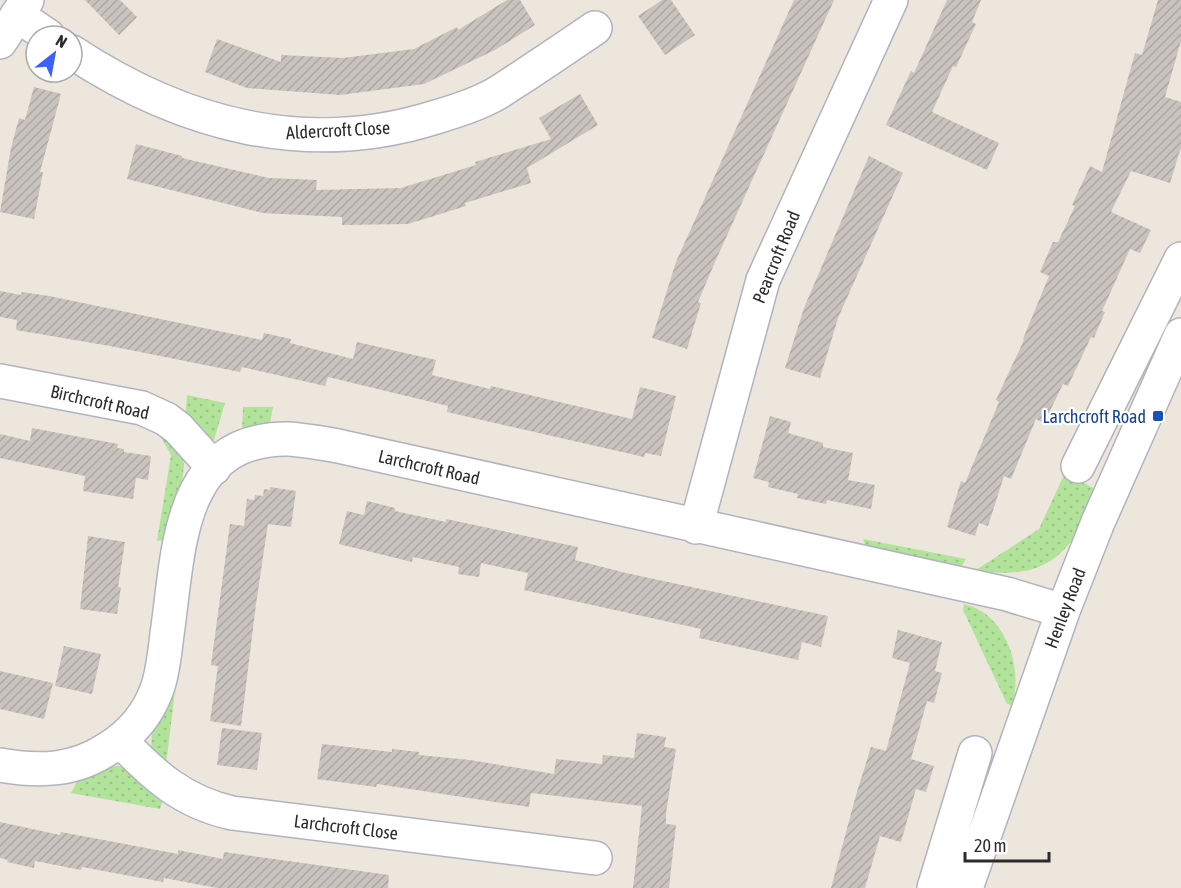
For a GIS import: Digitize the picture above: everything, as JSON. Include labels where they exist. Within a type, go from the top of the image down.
[{"type":"street","name":"Pearcroft Road","points":[[696,527],[763,280],[891,0]]},
{"type":"street","points":[[0,42],[22,7],[37,24]]},
{"type":"street","name":"Aldercroft Close","points":[[84,59],[134,88],[209,119],[248,129],[287,134],[339,134],[370,132],[413,124],[489,98],[595,29]]},
{"type":"street","points":[[1078,466],[1181,259]]},
{"type":"street","name":"Henley Road","points":[[966,888],[1063,611],[1135,434],[1181,335]]},
{"type":"street","name":"Birchcroft Road","points":[[0,381],[142,408],[166,419],[178,428],[214,468]]},
{"type":"street","points":[[1102,418],[1135,434]]},
{"type":"street","name":"Larchcroft Road","points":[[0,765],[23,769],[61,769],[97,756],[132,731],[157,691],[162,674],[182,529],[194,493],[224,458],[252,444],[288,439],[310,441],[1006,594],[1063,611]]},
{"type":"street","name":"Larchcroft Close","points":[[120,741],[138,760],[173,789],[210,808],[232,813],[595,859]]},
{"type":"street","points":[[934,888],[971,766],[1000,788]]},
{"type":"green space","points":[[187,395],[225,403],[214,440],[209,440],[185,420]]},
{"type":"green space","points":[[243,407],[273,407],[269,428],[242,433]]},
{"type":"green space","points":[[157,430],[183,456],[184,465],[182,484],[167,523],[165,540],[157,541],[171,455]]},
{"type":"green space","points":[[1065,473],[1095,489],[1078,531],[1065,548],[1055,558],[1031,570],[1005,573],[976,570],[1039,529]]},
{"type":"green space","points":[[863,539],[966,559],[960,568],[867,550]]},
{"type":"green space","points":[[964,604],[978,609],[990,618],[1008,644],[1015,674],[1012,705],[1007,704],[963,610]]},
{"type":"green space","points":[[172,691],[175,691],[166,765],[151,749],[152,730]]},
{"type":"green space","points":[[118,766],[164,796],[160,809],[71,793],[78,780],[107,767]]},
{"type":"building","points":[[85,0],[120,0],[137,17],[119,35]]},
{"type":"building","points":[[507,0],[520,0],[535,25],[495,50],[424,84],[340,95],[247,88],[205,72],[217,39],[281,62],[281,55],[343,58],[414,49],[457,27],[458,30]]},
{"type":"building","points":[[662,0],[671,0],[695,35],[665,55],[638,16]]},
{"type":"building","points":[[794,0],[834,0],[698,302],[701,303],[687,349],[652,338],[676,262]]},
{"type":"building","points":[[947,0],[981,0],[972,22],[976,24],[932,112],[999,143],[987,170],[886,125],[911,71],[914,73]]},
{"type":"building","points":[[1158,0],[1181,0],[1181,41],[1165,97],[1181,102],[1181,147],[1170,183],[1131,171],[1111,212],[1151,230],[1140,253],[1130,249],[1102,311],[1105,312],[1094,338],[1091,337],[1068,386],[1063,384],[1044,423],[1036,419],[1011,479],[1004,476],[988,526],[979,523],[975,536],[947,527],[961,481],[965,483],[999,402],[996,400],[1024,340],[1049,276],[1040,272],[1053,242],[1058,242],[1090,166],[1102,172],[1135,53],[1142,55]]},
{"type":"building","points":[[34,87],[61,94],[40,172],[43,172],[34,219],[0,212],[11,148],[19,118],[25,120]]},
{"type":"building","points":[[580,94],[598,125],[527,168],[531,183],[465,203],[466,206],[408,224],[342,225],[342,217],[263,213],[127,179],[136,144],[182,156],[182,158],[269,178],[317,180],[316,190],[401,188],[551,139],[539,118]]},
{"type":"building","points":[[869,156],[903,173],[838,318],[820,378],[785,368],[804,308]]},
{"type":"building","points":[[0,291],[21,295],[22,292],[49,296],[262,340],[264,333],[291,339],[290,343],[353,359],[357,342],[436,360],[432,375],[490,389],[491,386],[632,419],[640,387],[676,396],[661,456],[645,453],[644,457],[447,412],[448,406],[328,377],[325,386],[242,367],[240,372],[16,330],[17,320],[0,317]]},
{"type":"building","points":[[770,416],[791,422],[788,433],[823,443],[823,447],[853,453],[848,480],[875,485],[871,509],[827,500],[826,504],[797,498],[798,494],[768,487],[769,482],[753,478]]},
{"type":"building","points":[[32,428],[118,444],[117,448],[124,449],[124,452],[151,456],[148,480],[136,478],[133,499],[83,491],[85,476],[0,458],[0,434],[30,441]]},
{"type":"building","points":[[270,487],[296,491],[291,527],[268,524],[241,726],[210,721],[218,666],[211,665],[230,524],[244,526],[247,499],[254,500],[255,495],[263,496],[264,489],[270,490]]},
{"type":"building","points":[[367,501],[395,508],[395,511],[446,522],[446,519],[578,547],[575,560],[626,573],[828,616],[821,647],[802,642],[798,660],[699,638],[701,629],[524,590],[528,573],[481,563],[479,577],[458,574],[459,567],[413,557],[412,562],[339,544],[347,511],[364,515]]},
{"type":"building","points":[[88,536],[125,542],[118,587],[121,587],[117,614],[80,609]]},
{"type":"building","points":[[898,630],[942,642],[935,671],[942,673],[934,703],[927,701],[911,759],[934,766],[926,792],[916,789],[901,842],[880,836],[865,888],[831,888],[871,747],[886,751],[910,663],[892,658]]},
{"type":"building","points":[[64,646],[101,654],[92,694],[55,686]]},
{"type":"building","points":[[0,671],[53,683],[44,719],[0,709]]},
{"type":"building","points":[[222,728],[262,733],[257,770],[217,765]]},
{"type":"building","points":[[637,733],[666,737],[664,747],[676,749],[666,813],[666,824],[676,825],[669,888],[633,888],[642,806],[531,793],[529,807],[377,784],[376,787],[317,779],[322,744],[392,752],[392,749],[419,752],[419,755],[470,760],[554,774],[556,759],[602,764],[603,755],[634,758]]},
{"type":"building","points":[[0,822],[60,835],[61,832],[178,854],[178,850],[223,859],[224,852],[389,875],[388,888],[217,888],[164,878],[163,882],[82,867],[81,870],[35,861],[34,868],[7,862],[8,860],[0,858]]},
{"type":"place","name":"Larchcroft Road","points":[[1158,416]]}]
